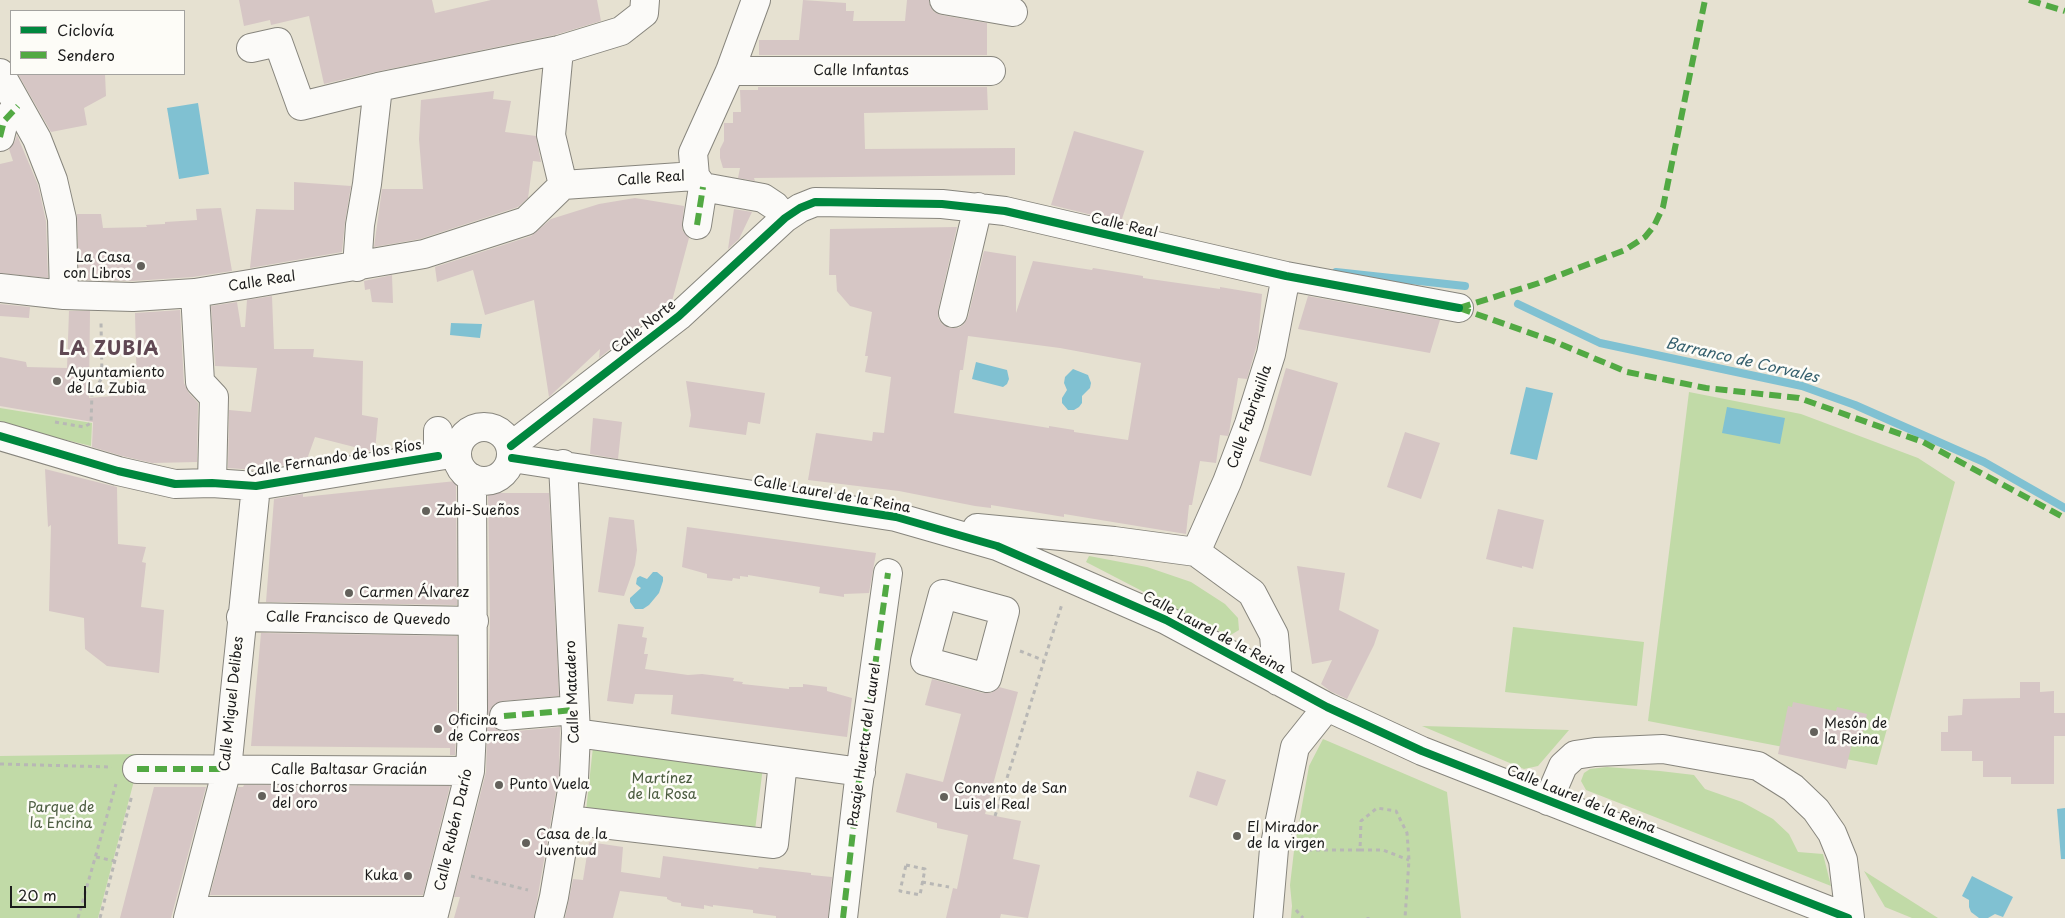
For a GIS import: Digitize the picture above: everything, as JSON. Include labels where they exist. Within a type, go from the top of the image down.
[{"type":"street","points":[[251,48],[278,42],[302,106],[378,87],[559,50],[621,31],[644,13],[645,0]]},
{"type":"street","points":[[697,226],[699,182],[693,153],[730,71],[756,0]]},
{"type":"street","points":[[944,0],[1013,12]]},
{"type":"street","points":[[559,50],[551,135],[563,185]]},
{"type":"street","name":"Calle Infantas","points":[[730,71],[991,70]]},
{"type":"street","points":[[0,73],[37,139],[53,180],[62,220],[64,295]]},
{"type":"street","points":[[357,267],[360,224],[367,184],[378,87]]},
{"type":"street","points":[[0,137],[4,121],[18,106]]},
{"type":"street","name":"Calle Real","points":[[0,288],[64,295],[132,297],[195,293],[357,267],[424,254],[526,221],[563,185],[699,182],[763,198],[775,206],[785,218],[800,208],[816,202],[942,204],[978,207],[1005,211],[1286,276],[1459,308]]},
{"type":"street","points":[[953,313],[978,207]]},
{"type":"street","name":"Calle Norte","points":[[511,452],[679,316],[785,218]]},
{"type":"street","name":"Calle Fabriquilla","points":[[1196,552],[1227,482],[1249,424],[1270,354],[1286,276]]},
{"type":"street","points":[[195,293],[200,382],[214,397],[212,483]]},
{"type":"street","points":[[489,427],[503,433],[511,452],[504,473],[489,481],[472,478],[464,472],[444,447],[462,439],[474,428],[489,427]]},
{"type":"street","name":"Calle Fernando de los Ríos","points":[[0,436],[118,471],[176,484],[212,483],[256,486],[444,447]]},
{"type":"street","name":"Calle Laurel de la Reina","points":[[511,452],[562,464],[896,516],[998,546],[1166,620],[1326,707],[1422,751],[1548,801],[1849,918],[1843,860],[1832,833],[1816,810],[1793,788],[1758,766],[1663,749],[1595,752],[1576,756],[1563,766],[1548,801]]},
{"type":"street","name":"Calle Matadero","points":[[551,908],[574,778],[575,722],[562,464]]},
{"type":"street","name":"Calle Rubén Darío","points":[[434,915],[470,771],[474,620],[472,478]]},
{"type":"street","name":"Calle Miguel Delibes","points":[[189,914],[227,769],[256,486]]},
{"type":"street","name":"Calle Laurel de la Reina","points":[[918,523],[1114,541],[1196,552],[1252,593],[1274,635],[1278,681]]},
{"type":"street","name":"Pasaje Huerta del Laurel","points":[[843,918],[888,573]]},
{"type":"street","name":"Calle Francisco de Quevedo","points":[[242,617],[474,620]]},
{"type":"street","points":[[1268,918],[1274,849],[1295,747],[1326,707]]},
{"type":"street","points":[[504,716],[575,722],[784,762],[861,772]]},
{"type":"street","points":[[568,820],[774,844],[784,762]]},
{"type":"street","name":"Calle Baltasar Gracián","points":[[132,768],[470,771]]},
{"type":"street","points":[[189,914],[434,915]]},
{"type":"path","points":[[47,421],[84,427],[91,423],[92,393],[102,378],[101,296]]},
{"type":"path","points":[[995,816],[1062,603]]},
{"type":"path","points":[[0,764],[132,768]]},
{"type":"path","points":[[78,918],[96,857],[132,768]]},
{"type":"path","points":[[100,918],[115,861],[132,768]]},
{"type":"path","points":[[1360,850],[1361,821],[1377,808],[1396,811],[1406,833],[1409,860],[1405,918]]},
{"type":"path","points":[[1274,849],[1383,850],[1409,860]]},
{"type":"path","points":[[96,857],[115,861]]},
{"type":"path","points":[[906,865],[925,869],[922,882],[920,895],[900,891],[906,865]]},
{"type":"path","points":[[446,869],[551,908]]},
{"type":"path","points":[[922,882],[949,887]]},
{"type":"green space","points":[[1689,392],[1801,414],[1918,458],[1955,482],[1877,765],[1648,721]]},
{"type":"green space","points":[[0,408],[92,423],[91,446],[0,424]]},
{"type":"green space","points":[[1089,556],[1147,567],[1191,582],[1225,604],[1238,618],[1239,630],[1229,636],[1086,562]]},
{"type":"green space","points":[[1513,627],[1644,642],[1637,706],[1505,692]]},
{"type":"green space","points":[[1422,726],[1569,730],[1538,766],[1524,769]]},
{"type":"green space","points":[[1323,739],[1447,792],[1461,918],[1291,918],[1290,885],[1294,851],[1309,766]]},
{"type":"green space","name":"Martínez de la Rosa","points":[[593,747],[763,767],[755,830],[586,811]]},
{"type":"green space","name":"Parque de la Encina","points":[[141,754],[98,918],[0,918],[0,756]]},
{"type":"green space","points":[[1607,767],[1694,775],[1705,789],[1742,802],[1773,819],[1789,834],[1798,852],[1823,854],[1831,886],[1586,790],[1581,781],[1584,773],[1590,769]]},
{"type":"green space","points":[[1864,871],[1938,918],[1912,918],[1885,907]]},
{"type":"water","points":[[198,103],[209,174],[179,179],[167,108]]},
{"type":"water","points":[[451,323],[482,324],[480,338],[450,335]]},
{"type":"water","points":[[976,362],[1007,370],[1009,379],[1007,384],[1003,387],[972,379]]},
{"type":"water","points":[[1073,369],[1088,375],[1091,383],[1090,388],[1082,396],[1082,403],[1079,407],[1074,410],[1068,410],[1062,403],[1062,398],[1067,390],[1064,383],[1065,377]]},
{"type":"water","points":[[1526,387],[1553,393],[1537,460],[1510,454]]},
{"type":"water","points":[[1727,407],[1785,418],[1780,444],[1722,433]]},
{"type":"water","points":[[653,572],[657,572],[663,577],[659,593],[643,609],[635,609],[630,602],[630,598],[641,588],[636,584],[637,578],[640,576],[647,579]]},
{"type":"water","points":[[2065,808],[2065,859],[2061,859],[2057,809]]},
{"type":"water","points":[[1972,876],[2013,897],[2003,917],[1995,914],[1988,918],[1979,918],[1971,912],[1969,900],[1962,896]]},
{"type":"building","points":[[239,0],[432,0],[435,13],[491,0],[597,0],[601,21],[555,35],[324,84],[309,16],[271,25],[270,20],[244,26]]},
{"type":"building","points":[[803,0],[846,3],[846,11],[854,11],[853,21],[905,21],[907,0],[929,0],[934,12],[941,15],[987,23],[987,55],[759,55],[759,40],[799,40]]},
{"type":"building","points":[[19,75],[105,75],[106,96],[84,108],[87,125],[51,132]]},
{"type":"building","points":[[758,87],[987,87],[988,110],[864,113],[865,149],[1015,148],[1015,175],[754,178],[755,181],[738,178],[740,168],[723,168],[720,158],[720,149],[724,141],[724,123],[733,123],[733,112],[741,112],[740,90],[758,90]]},
{"type":"building","points":[[494,91],[493,99],[511,101],[505,132],[536,136],[541,162],[533,161],[528,198],[518,207],[420,239],[374,247],[382,189],[423,189],[419,139],[421,100]]},
{"type":"building","points":[[1074,131],[1144,151],[1121,222],[1051,205]]},
{"type":"building","points":[[17,135],[38,185],[46,221],[48,278],[0,273],[0,164],[13,161],[9,149]]},
{"type":"building","points":[[294,182],[351,186],[342,252],[250,268],[256,209],[294,210]]},
{"type":"building","points":[[635,198],[684,206],[682,230],[689,238],[672,301],[599,358],[600,349],[549,397],[534,300],[485,315],[473,270],[437,282],[435,267],[531,236],[551,219],[599,204]]},
{"type":"building","points":[[221,208],[232,271],[193,277],[133,281],[79,280],[77,214],[101,214],[103,228],[147,227],[146,225],[165,224],[165,222],[197,220],[196,209]]},
{"type":"building","points":[[734,209],[752,212],[739,239],[728,249]]},
{"type":"building","points":[[957,227],[938,310],[938,318],[942,324],[950,328],[958,328],[964,324],[968,317],[984,251],[1016,256],[1016,313],[1033,261],[1092,270],[1093,268],[1143,276],[1143,278],[1262,294],[1258,341],[1247,379],[1238,378],[1229,433],[1228,436],[1220,435],[1216,463],[1200,461],[1192,505],[1189,505],[1186,534],[1064,514],[1064,517],[991,505],[991,508],[975,506],[899,491],[808,480],[816,433],[872,441],[873,432],[884,433],[891,377],[865,372],[868,356],[865,356],[872,312],[850,306],[837,291],[836,275],[829,275],[830,229]],"holes":[[[968,336],[1060,348],[1141,363],[1128,440],[1074,432],[1074,430],[1049,426],[1049,428],[954,413],[960,370],[963,370]]]},
{"type":"building","points":[[392,275],[393,303],[372,302],[370,289],[365,290],[364,281]]},
{"type":"building","points":[[272,296],[274,349],[314,349],[313,357],[363,361],[362,415],[378,418],[375,451],[315,437],[306,462],[255,470],[228,468],[229,410],[251,412],[257,368],[215,366],[211,306],[237,302],[241,327],[245,327],[247,300]]},
{"type":"building","points":[[1308,296],[1440,320],[1430,353],[1298,329]]},
{"type":"building","points":[[0,304],[30,307],[29,318],[0,316]]},
{"type":"building","points":[[180,310],[184,383],[189,393],[198,403],[197,462],[152,463],[122,456],[92,447],[93,422],[0,406],[0,357],[26,362],[27,367],[67,368],[69,311],[90,311],[89,398],[137,394],[135,313]]},
{"type":"building","points":[[1286,368],[1338,383],[1311,476],[1259,461]]},
{"type":"building","points":[[686,381],[765,393],[760,424],[748,422],[746,435],[689,427],[691,415]]},
{"type":"building","points":[[593,418],[622,422],[618,459],[590,454]]},
{"type":"building","points":[[1405,432],[1440,443],[1421,499],[1387,487]]},
{"type":"building","points":[[45,469],[117,487],[118,544],[146,547],[142,562],[146,563],[141,607],[164,610],[159,673],[107,666],[85,649],[84,618],[49,611],[51,525],[48,527]]},
{"type":"building","points":[[456,481],[457,605],[266,602],[274,499],[303,494],[303,497]]},
{"type":"building","points":[[488,493],[549,493],[559,696],[502,701],[495,704],[490,710],[488,717],[492,725],[498,730],[505,732],[560,727],[559,774],[534,918],[454,918],[460,897],[454,897],[486,772],[490,621]]},
{"type":"building","points":[[1498,509],[1544,520],[1533,569],[1486,559]]},
{"type":"building","points":[[609,517],[634,520],[637,550],[635,565],[624,596],[598,592]]},
{"type":"building","points":[[687,527],[876,553],[869,593],[844,594],[844,597],[819,593],[820,587],[748,575],[748,577],[740,576],[740,579],[733,578],[732,581],[707,578],[707,574],[682,567]]},
{"type":"building","points":[[1297,566],[1345,573],[1339,610],[1379,630],[1374,645],[1347,699],[1330,691],[1321,684],[1332,660],[1312,664]]},
{"type":"building","points":[[618,624],[644,627],[642,637],[647,638],[644,654],[648,654],[645,669],[688,675],[702,674],[734,678],[733,681],[743,682],[742,684],[789,689],[789,687],[803,687],[803,684],[827,687],[827,691],[852,698],[847,737],[671,714],[673,695],[635,694],[633,704],[607,701]]},
{"type":"building","points":[[261,633],[457,636],[455,755],[450,755],[450,748],[251,746]]},
{"type":"building","name":"Convento de San Luis el Real","points":[[932,679],[983,693],[991,693],[999,687],[1018,692],[985,814],[1021,821],[1013,859],[1040,865],[1028,918],[1001,914],[1000,918],[946,918],[953,888],[957,889],[968,835],[937,828],[937,823],[896,812],[906,773],[943,782],[961,714],[925,705]]},
{"type":"building","points":[[2020,682],[2040,682],[2040,692],[2054,691],[2054,713],[2065,713],[2065,736],[2054,736],[2054,784],[2011,784],[2011,777],[1983,777],[1983,761],[1972,761],[1972,751],[1941,751],[1941,732],[1948,732],[1948,716],[1962,715],[1963,699],[2020,698]]},
{"type":"building","points":[[1793,702],[1836,711],[1837,707],[1867,714],[1861,740],[1853,739],[1846,769],[1778,754],[1788,706],[1792,707]]},
{"type":"building","points":[[1197,771],[1226,780],[1217,806],[1189,797]]},
{"type":"building","points":[[244,785],[450,786],[423,895],[210,895],[238,787],[243,787]]},
{"type":"building","points":[[154,787],[206,787],[171,918],[120,918]]},
{"type":"building","points":[[589,842],[623,847],[621,872],[660,878],[663,856],[832,877],[828,918],[776,918],[776,916],[753,913],[753,910],[713,905],[713,907],[704,905],[704,909],[681,906],[681,903],[673,902],[667,899],[667,897],[620,891],[613,918],[565,918],[573,879],[583,880]]},
{"type":"waterway","name":"Barranco de Corvales","points":[[1336,272],[1465,286]]},
{"type":"waterway","name":"Barranco de Corvales","points":[[1518,304],[1600,343],[1802,386],[1855,405],[1984,462],[2065,508]]},
{"type":"marked path","points":[[1459,308],[1539,283],[1625,250],[1645,237],[1654,226],[1663,207],[1705,0]]},
{"type":"marked path","points":[[2029,0],[2065,11]]},
{"type":"marked path","points":[[0,137],[4,121],[18,106]]},
{"type":"marked path","points":[[697,225],[703,187]]},
{"type":"marked path","points":[[1459,308],[1553,341],[1627,372],[1706,388],[1799,398],[1923,442],[2065,518]]},
{"type":"marked path","points":[[843,918],[858,788],[888,573]]},
{"type":"marked path","points":[[504,716],[574,710]]},
{"type":"marked path","points":[[137,769],[227,769]]},
{"type":"cycle path","points":[[511,446],[679,316],[785,218],[800,208],[815,202],[942,204],[1005,211],[1286,276],[1459,308]]},
{"type":"cycle path","points":[[0,436],[118,471],[175,484],[212,483],[256,486],[438,456]]},
{"type":"cycle path","points":[[512,458],[896,517],[997,546],[1166,620],[1327,707],[1422,751],[1848,918]]},
{"type":"place","name":"La Casa con Libros","points":[[141,266]]},
{"type":"place","name":"Ayuntamiento de La Zubia","points":[[57,381]]},
{"type":"place","name":"Zubi-Sueños","points":[[426,511]]},
{"type":"place","name":"Carmen Álvarez","points":[[349,593]]},
{"type":"place","name":"Oficina de Correos","points":[[438,729]]},
{"type":"place","name":"Mesón de la Reina","points":[[1814,732]]},
{"type":"place","name":"Punto Vuela","points":[[499,785]]},
{"type":"place","name":"Los chorros del oro","points":[[262,796]]},
{"type":"place","name":"Convento de San Luis el Real","points":[[944,797]]},
{"type":"place","name":"El Mirador de la virgen","points":[[1237,836]]},
{"type":"place","name":"Casa de la Juventud","points":[[526,843]]},
{"type":"place","name":"Kuka","points":[[408,876]]},
{"type":"district","name":"LA ZUBIA","points":[[109,350]]}]
